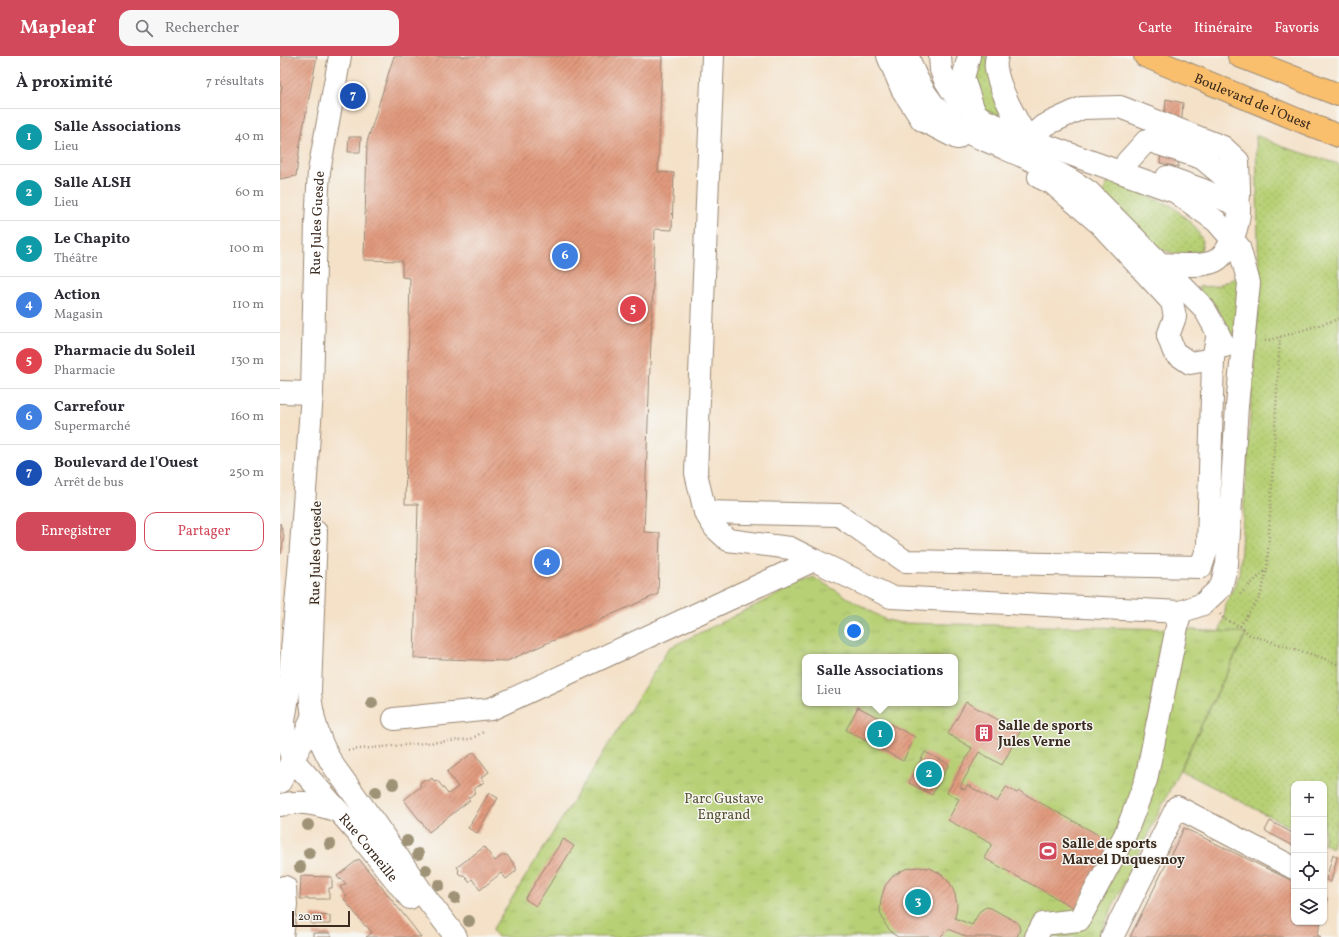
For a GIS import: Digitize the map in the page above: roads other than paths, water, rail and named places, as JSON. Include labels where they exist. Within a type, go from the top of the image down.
[{"type":"main road","name":"Boulevard de l'Ouest","points":[[1145,56],[1339,136]]},
{"type":"main road","points":[[1239,56],[1339,95]]},
{"type":"street","name":"Rue Jules Guesde","points":[[287,758],[286,738],[282,727],[288,696],[300,560],[312,393],[318,183],[340,56]]},
{"type":"street","points":[[713,56],[696,473],[705,512],[716,528],[728,540],[790,548],[891,597],[1180,612],[1203,604],[1221,587],[1227,564],[1237,406],[1248,284],[1240,247],[1216,221],[1176,192],[1123,167]]},
{"type":"street","points":[[888,56],[902,89],[922,120],[968,144],[1052,183],[1101,225],[1172,302],[1175,317],[1168,336],[1174,352],[1190,363],[1213,359]]},
{"type":"street","points":[[908,56],[918,82],[938,109],[956,126],[974,136],[1052,170],[1072,180],[1089,192],[1204,308],[1224,345],[1234,378],[1237,406]]},
{"type":"street","points":[[913,56],[918,82]]},
{"type":"street","points":[[940,56],[941,70],[949,88],[957,99],[984,120],[1028,139],[1204,190],[1239,197]]},
{"type":"street","points":[[969,56],[963,78],[975,114]]},
{"type":"street","points":[[997,56],[995,68],[1000,84],[1019,125],[1028,139]]},
{"type":"street","points":[[1028,139],[1043,126],[1082,108],[1120,107],[1224,147],[1238,161],[1240,217],[1232,240],[1223,254],[1215,260],[1199,264],[1159,264]]},
{"type":"street","points":[[1089,192],[1123,167],[1147,140],[1202,158],[1239,197]]},
{"type":"street","points":[[705,512],[838,514],[905,561],[1201,567],[1208,546],[1213,359],[1218,333]]},
{"type":"street","points":[[280,392],[312,393]]},
{"type":"street","name":"Rue Jules Guesde","points":[[312,393],[316,516],[315,585],[310,680],[313,714],[329,760],[424,895],[456,937]]},
{"type":"street","points":[[394,719],[491,709],[814,560]]},
{"type":"street","points":[[1036,937],[1043,924],[1079,920],[1125,835],[1146,780],[1180,612]]},
{"type":"street","name":"Rue Jules Guesde","points":[[287,758],[306,734],[313,714]]},
{"type":"street","name":"Rue Jules Guesde","points":[[287,758],[320,771],[358,800]]},
{"type":"street","points":[[280,782],[287,758]]},
{"type":"street","name":"Rue Corneille","points":[[287,758],[362,838],[440,937]]},
{"type":"street","points":[[280,805],[299,802],[312,803],[338,811]]},
{"type":"street","points":[[1112,937],[1177,807],[1291,866]]},
{"type":"street","points":[[282,937],[286,905],[285,887]]},
{"type":"place","name":"Boulevard de l'Ouest","points":[[353,96]]},
{"type":"place","name":"Carrefour","points":[[565,256]]},
{"type":"place","name":"Pharmacie du Soleil","points":[[633,309]]},
{"type":"place","name":"Action","points":[[547,562]]},
{"type":"place","name":"Salle de sports Jules Verne","points":[[984,733]]},
{"type":"place","name":"Salle Associations","points":[[880,734]]},
{"type":"place","name":"Salle ALSH","points":[[929,774]]},
{"type":"place","name":"Salle de sports Marcel Duquesnoy","points":[[1048,851]]},
{"type":"place","name":"Le Chapito","points":[[918,902]]},
{"type":"park label","name":"Parc Gustave Engrand","points":[[724,806]]}]
